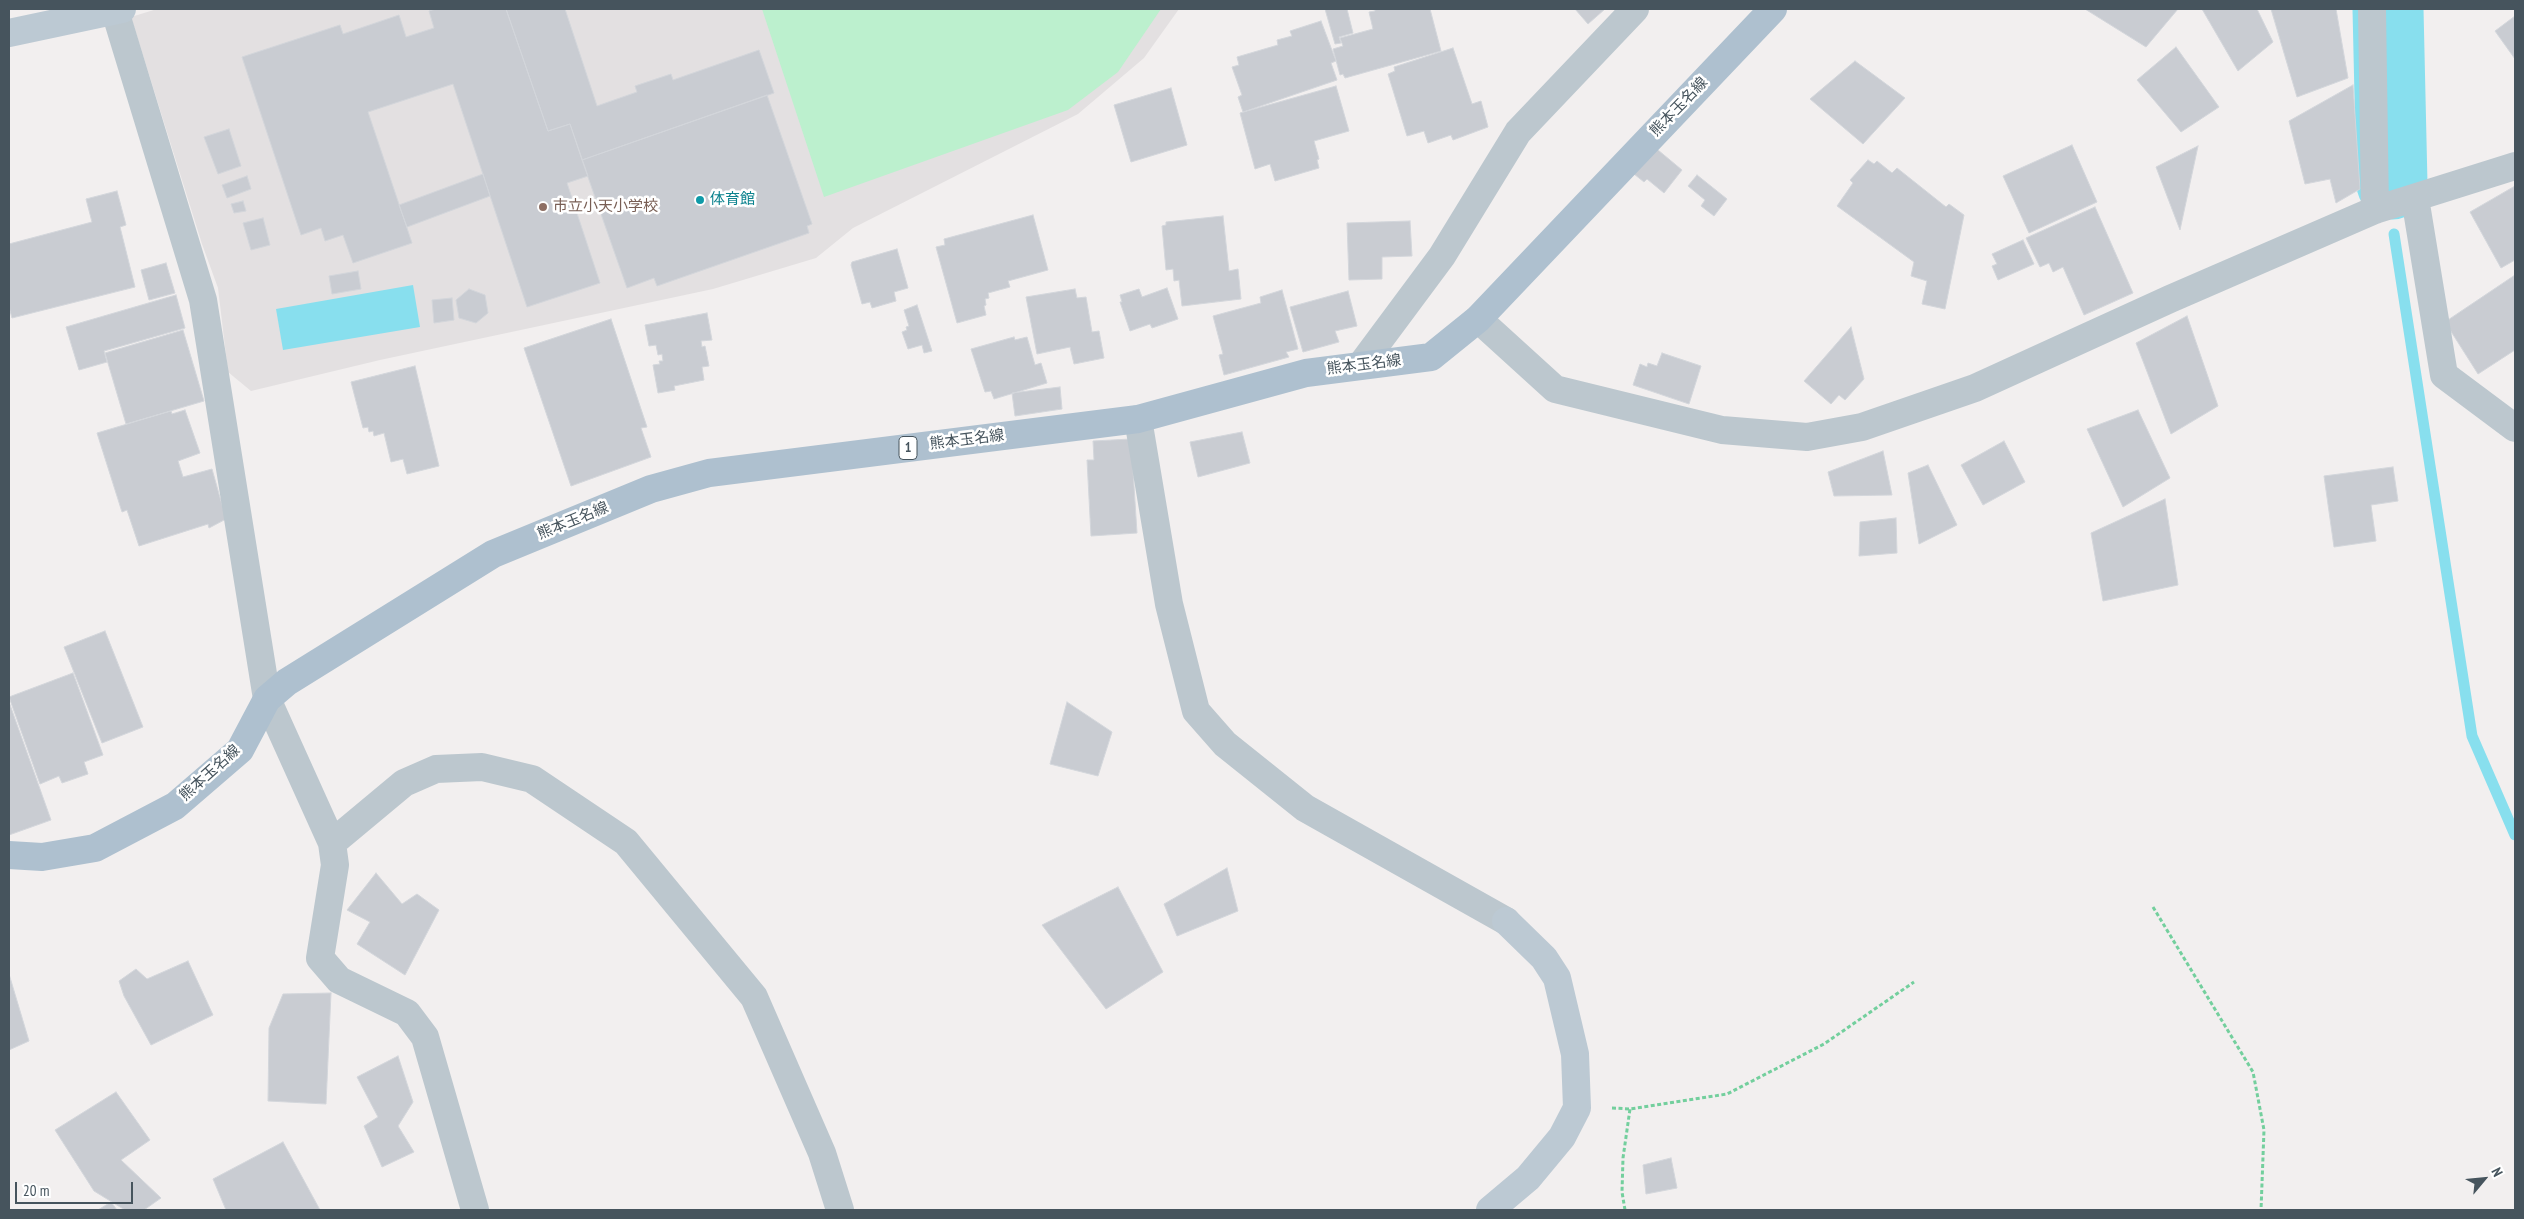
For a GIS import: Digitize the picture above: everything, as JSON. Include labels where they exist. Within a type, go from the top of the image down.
[{"type":"main road","name":"熊本玉名線","points":[[9,855],[42,857],[95,848],[175,806],[240,750],[267,699],[286,682],[493,554],[651,489],[710,472],[1138,419],[1306,373],[1431,357],[1478,319],[1773,9]]},
{"type":"street","points":[[1361,365],[1442,256],[1518,132],[1635,9]]},
{"type":"street","points":[[2372,9],[2375,210]]},
{"type":"street","points":[[9,33],[110,11],[203,300],[267,699],[332,843],[336,865],[320,958],[339,980],[407,1013],[425,1037],[475,1210]]},
{"type":"street","points":[[1478,319],[1555,389],[1722,430],[1807,437],[1862,427],[1976,388],[2170,299],[2375,210],[2515,166]]},
{"type":"street","points":[[2415,198],[2444,375],[2515,428]]},
{"type":"street","points":[[1138,419],[1169,604],[1196,711],[1225,744],[1305,808],[1506,921],[1544,958],[1557,978],[1575,1054],[1576,1108],[1562,1137],[1534,1171],[1490,1210]]},
{"type":"street","points":[[332,843],[404,784],[436,769],[482,767],[532,779],[626,842],[754,997],[822,1153],[840,1210]]},
{"type":"path","points":[[2153,907],[2253,1072],[2264,1130],[2261,1210]]},
{"type":"path","points":[[1576,1108],[1630,1109],[1727,1094],[1824,1044],[1914,982]]},
{"type":"path","points":[[1625,1210],[1622,1192],[1623,1158],[1630,1109]]},
{"type":"shaded area","name":"市立小天小学校","points":[[157,9],[1179,9],[1144,58],[1078,114],[853,228],[816,258],[713,289],[380,360],[251,391],[228,372],[218,288],[202,244],[131,17]]},
{"type":"green space","points":[[762,9],[1161,9],[1118,72],[1068,110],[824,197]]},
{"type":"water","points":[[413,285],[420,327],[283,350],[276,309]]},
{"type":"building","points":[[436,9],[506,9],[548,131],[570,124],[588,176],[567,183],[600,283],[527,307],[453,84],[368,112],[412,243],[353,263],[343,235],[325,241],[321,228],[301,235],[242,57],[340,25],[343,34],[399,15],[406,37],[434,28],[429,11]]},
{"type":"building","points":[[506,9],[565,9],[597,106],[637,92],[635,86],[671,74],[673,80],[759,50],[774,93],[582,160],[570,124],[548,131]]},
{"type":"building","points":[[1325,9],[1347,9],[1353,33],[1339,37],[1341,43],[1335,44]]},
{"type":"building","points":[[1375,9],[1430,9],[1441,51],[1345,78],[1343,74],[1340,75],[1333,49],[1343,46],[1340,38],[1373,29],[1369,12],[1375,11]]},
{"type":"building","points":[[1575,9],[1605,9],[1588,24]]},
{"type":"building","points":[[2085,9],[2178,9],[2146,47]]},
{"type":"building","points":[[2202,9],[2257,9],[2273,42],[2238,71]]},
{"type":"building","points":[[2271,9],[2336,9],[2348,78],[2297,97]]},
{"type":"building","points":[[2515,16],[2515,59],[2495,31]]},
{"type":"building","points":[[1321,21],[1336,61],[1331,63],[1337,80],[1243,112],[1238,97],[1242,95],[1232,67],[1239,65],[1237,57],[1278,45],[1277,40],[1292,36],[1290,31]]},
{"type":"building","points":[[2176,47],[2219,107],[2181,132],[2137,80]]},
{"type":"building","points":[[1453,48],[1472,104],[1481,101],[1488,127],[1453,140],[1451,135],[1428,143],[1424,131],[1407,136],[1388,74],[1395,71],[1394,67]]},
{"type":"building","points":[[1855,61],[1905,98],[1863,144],[1810,99]]},
{"type":"building","points":[[2353,85],[2360,189],[2336,203],[2330,179],[2305,184],[2289,121]]},
{"type":"building","points":[[1336,86],[1349,131],[1314,141],[1319,159],[1317,160],[1319,168],[1275,181],[1270,164],[1255,169],[1240,113]]},
{"type":"building","points":[[1171,88],[1187,145],[1131,162],[1114,105]]},
{"type":"building","name":"体育館","points":[[767,95],[812,224],[807,226],[809,233],[657,286],[654,278],[627,288],[582,160]]},
{"type":"building","points":[[229,129],[241,166],[218,174],[204,137]]},
{"type":"building","points":[[1652,145],[1682,170],[1664,193],[1647,179],[1644,182],[1629,170]]},
{"type":"building","points":[[2072,145],[2097,202],[2029,233],[2003,176]]},
{"type":"building","points":[[2198,146],[2180,230],[2156,167]]},
{"type":"building","points":[[1868,160],[1874,164],[1877,161],[1892,173],[1897,168],[1946,207],[1949,204],[1964,215],[1945,309],[1922,304],[1927,281],[1911,276],[1914,262],[1837,206],[1853,183],[1850,180]]},
{"type":"building","points":[[483,174],[490,196],[407,227],[399,205]]},
{"type":"building","points":[[1697,175],[1727,199],[1714,216],[1701,206],[1705,200],[1688,186]]},
{"type":"building","points":[[247,176],[251,189],[227,198],[222,185]]},
{"type":"building","points":[[2515,186],[2515,260],[2501,268],[2470,212]]},
{"type":"building","points":[[117,191],[126,225],[120,227],[135,287],[12,318],[9,307],[9,244],[92,222],[86,199]]},
{"type":"building","points":[[243,201],[246,211],[234,213],[231,204]]},
{"type":"building","points":[[2095,207],[2133,293],[2084,315],[2063,267],[2053,272],[2049,263],[2040,267],[2026,238]]},
{"type":"building","points":[[1033,215],[1048,270],[1008,281],[1010,287],[988,293],[989,298],[985,299],[986,305],[984,306],[986,315],[957,323],[936,247],[945,245],[944,239]]},
{"type":"building","points":[[1223,216],[1229,271],[1238,269],[1241,299],[1182,306],[1179,280],[1174,281],[1173,269],[1166,270],[1162,226],[1166,225],[1166,222]]},
{"type":"building","points":[[263,218],[270,245],[251,250],[243,223]]},
{"type":"building","points":[[1410,221],[1412,256],[1382,257],[1382,279],[1349,280],[1347,223]]},
{"type":"building","points":[[2023,240],[2034,264],[1998,280],[1992,266],[1997,264],[1992,254]]},
{"type":"building","points":[[897,249],[908,288],[894,292],[896,301],[872,308],[870,302],[862,304],[851,265],[852,262]]},
{"type":"building","points":[[166,263],[175,293],[149,300],[141,270]]},
{"type":"building","points":[[358,271],[361,289],[332,294],[329,276]]},
{"type":"building","points":[[2515,275],[2515,350],[2478,374],[2445,322]]},
{"type":"building","points":[[1167,288],[1178,319],[1152,328],[1150,324],[1130,331],[1120,302],[1122,302],[1120,295],[1139,289],[1142,297]]},
{"type":"building","points":[[469,289],[485,295],[488,313],[476,323],[459,318],[456,300]]},
{"type":"building","points":[[1075,289],[1077,298],[1086,297],[1092,332],[1099,331],[1104,358],[1074,364],[1070,347],[1037,354],[1026,297]]},
{"type":"building","points":[[1282,290],[1298,349],[1286,352],[1289,357],[1224,375],[1219,355],[1223,354],[1213,316],[1261,303],[1260,297]]},
{"type":"building","points":[[1348,291],[1357,326],[1335,331],[1339,342],[1303,352],[1290,307]]},
{"type":"building","points":[[176,295],[185,328],[104,351],[107,362],[79,370],[66,327]]},
{"type":"building","points":[[452,298],[454,320],[434,323],[432,300]]},
{"type":"building","points":[[917,305],[932,351],[924,353],[922,345],[908,349],[902,332],[907,330],[906,327],[909,326],[904,310]]},
{"type":"building","points":[[707,313],[712,340],[701,341],[702,347],[705,346],[709,366],[702,367],[704,380],[674,386],[675,390],[658,393],[653,365],[660,364],[659,361],[663,361],[662,354],[658,355],[656,345],[649,346],[645,325]]},
{"type":"building","points":[[2187,316],[2218,406],[2171,434],[2136,343]]},
{"type":"building","points":[[611,319],[647,427],[641,428],[651,457],[571,486],[524,348]]},
{"type":"building","points":[[1851,327],[1864,379],[1845,400],[1839,395],[1831,404],[1804,381]]},
{"type":"building","points":[[183,330],[204,401],[126,424],[105,353]]},
{"type":"building","points":[[1014,337],[1015,340],[1027,337],[1035,365],[1041,363],[1047,383],[994,399],[991,391],[985,392],[971,349]]},
{"type":"building","points":[[1662,353],[1701,366],[1689,404],[1633,385],[1640,364],[1647,367],[1648,363],[1657,366]]},
{"type":"building","points":[[415,366],[439,466],[407,474],[403,459],[391,462],[384,433],[374,436],[373,431],[369,432],[368,427],[363,428],[351,382]]},
{"type":"building","points":[[1060,387],[1062,409],[1015,416],[1012,393]]},
{"type":"building","points":[[185,410],[200,453],[178,461],[183,477],[212,469],[226,519],[209,528],[208,524],[139,546],[127,510],[122,512],[97,433],[171,411],[172,414]]},
{"type":"building","points":[[2138,410],[2170,478],[2123,507],[2087,429]]},
{"type":"building","points":[[1242,432],[1250,463],[1198,477],[1190,442]]},
{"type":"building","points":[[1131,439],[1137,533],[1091,536],[1087,460],[1094,460],[1093,441]]},
{"type":"building","points":[[2004,441],[2025,482],[1983,505],[1961,465]]},
{"type":"building","points":[[1883,451],[1892,495],[1834,496],[1828,472]]},
{"type":"building","points":[[1928,465],[1957,525],[1919,544],[1908,473]]},
{"type":"building","points":[[2393,467],[2398,501],[2371,505],[2376,541],[2334,547],[2324,476]]},
{"type":"building","points":[[2165,499],[2178,585],[2103,601],[2091,533]]},
{"type":"building","points":[[1896,518],[1897,553],[1859,556],[1860,522]]},
{"type":"building","points":[[105,631],[143,727],[102,743],[64,647]]},
{"type":"building","points":[[73,673],[103,755],[84,762],[88,774],[62,783],[59,776],[40,784],[9,697]]},
{"type":"building","points":[[9,702],[51,820],[9,835]]},
{"type":"building","points":[[1067,702],[1112,732],[1098,776],[1050,764]]},
{"type":"building","points":[[1227,868],[1238,911],[1177,936],[1164,904]]},
{"type":"building","points":[[376,873],[402,904],[417,894],[439,910],[405,975],[357,944],[370,922],[347,910]]},
{"type":"building","points":[[1118,887],[1163,972],[1106,1009],[1042,925]]},
{"type":"building","points":[[188,961],[213,1015],[151,1045],[124,996],[119,981],[136,969],[147,979]]},
{"type":"building","points":[[9,974],[29,1041],[9,1050]]},
{"type":"building","points":[[331,993],[326,1104],[268,1101],[269,1028],[283,994]]},
{"type":"building","points":[[398,1056],[413,1102],[398,1126],[414,1152],[382,1167],[364,1126],[378,1117],[357,1077]]},
{"type":"building","points":[[116,1092],[150,1140],[121,1160],[161,1198],[144,1210],[125,1210],[94,1191],[55,1130]]},
{"type":"building","points":[[283,1142],[320,1210],[226,1210],[213,1179]]},
{"type":"building","points":[[1671,1158],[1677,1188],[1646,1194],[1643,1165]]},
{"type":"building","points":[[111,1202],[117,1210],[98,1210]]},
{"type":"waterway","points":[[2388,9],[2392,184]]},
{"type":"waterway","points":[[2394,234],[2472,736],[2515,835]]},
{"type":"place","name":"体育館","points":[[700,200]]},
{"type":"place","name":"市立小天小学校","points":[[543,207]]}]
